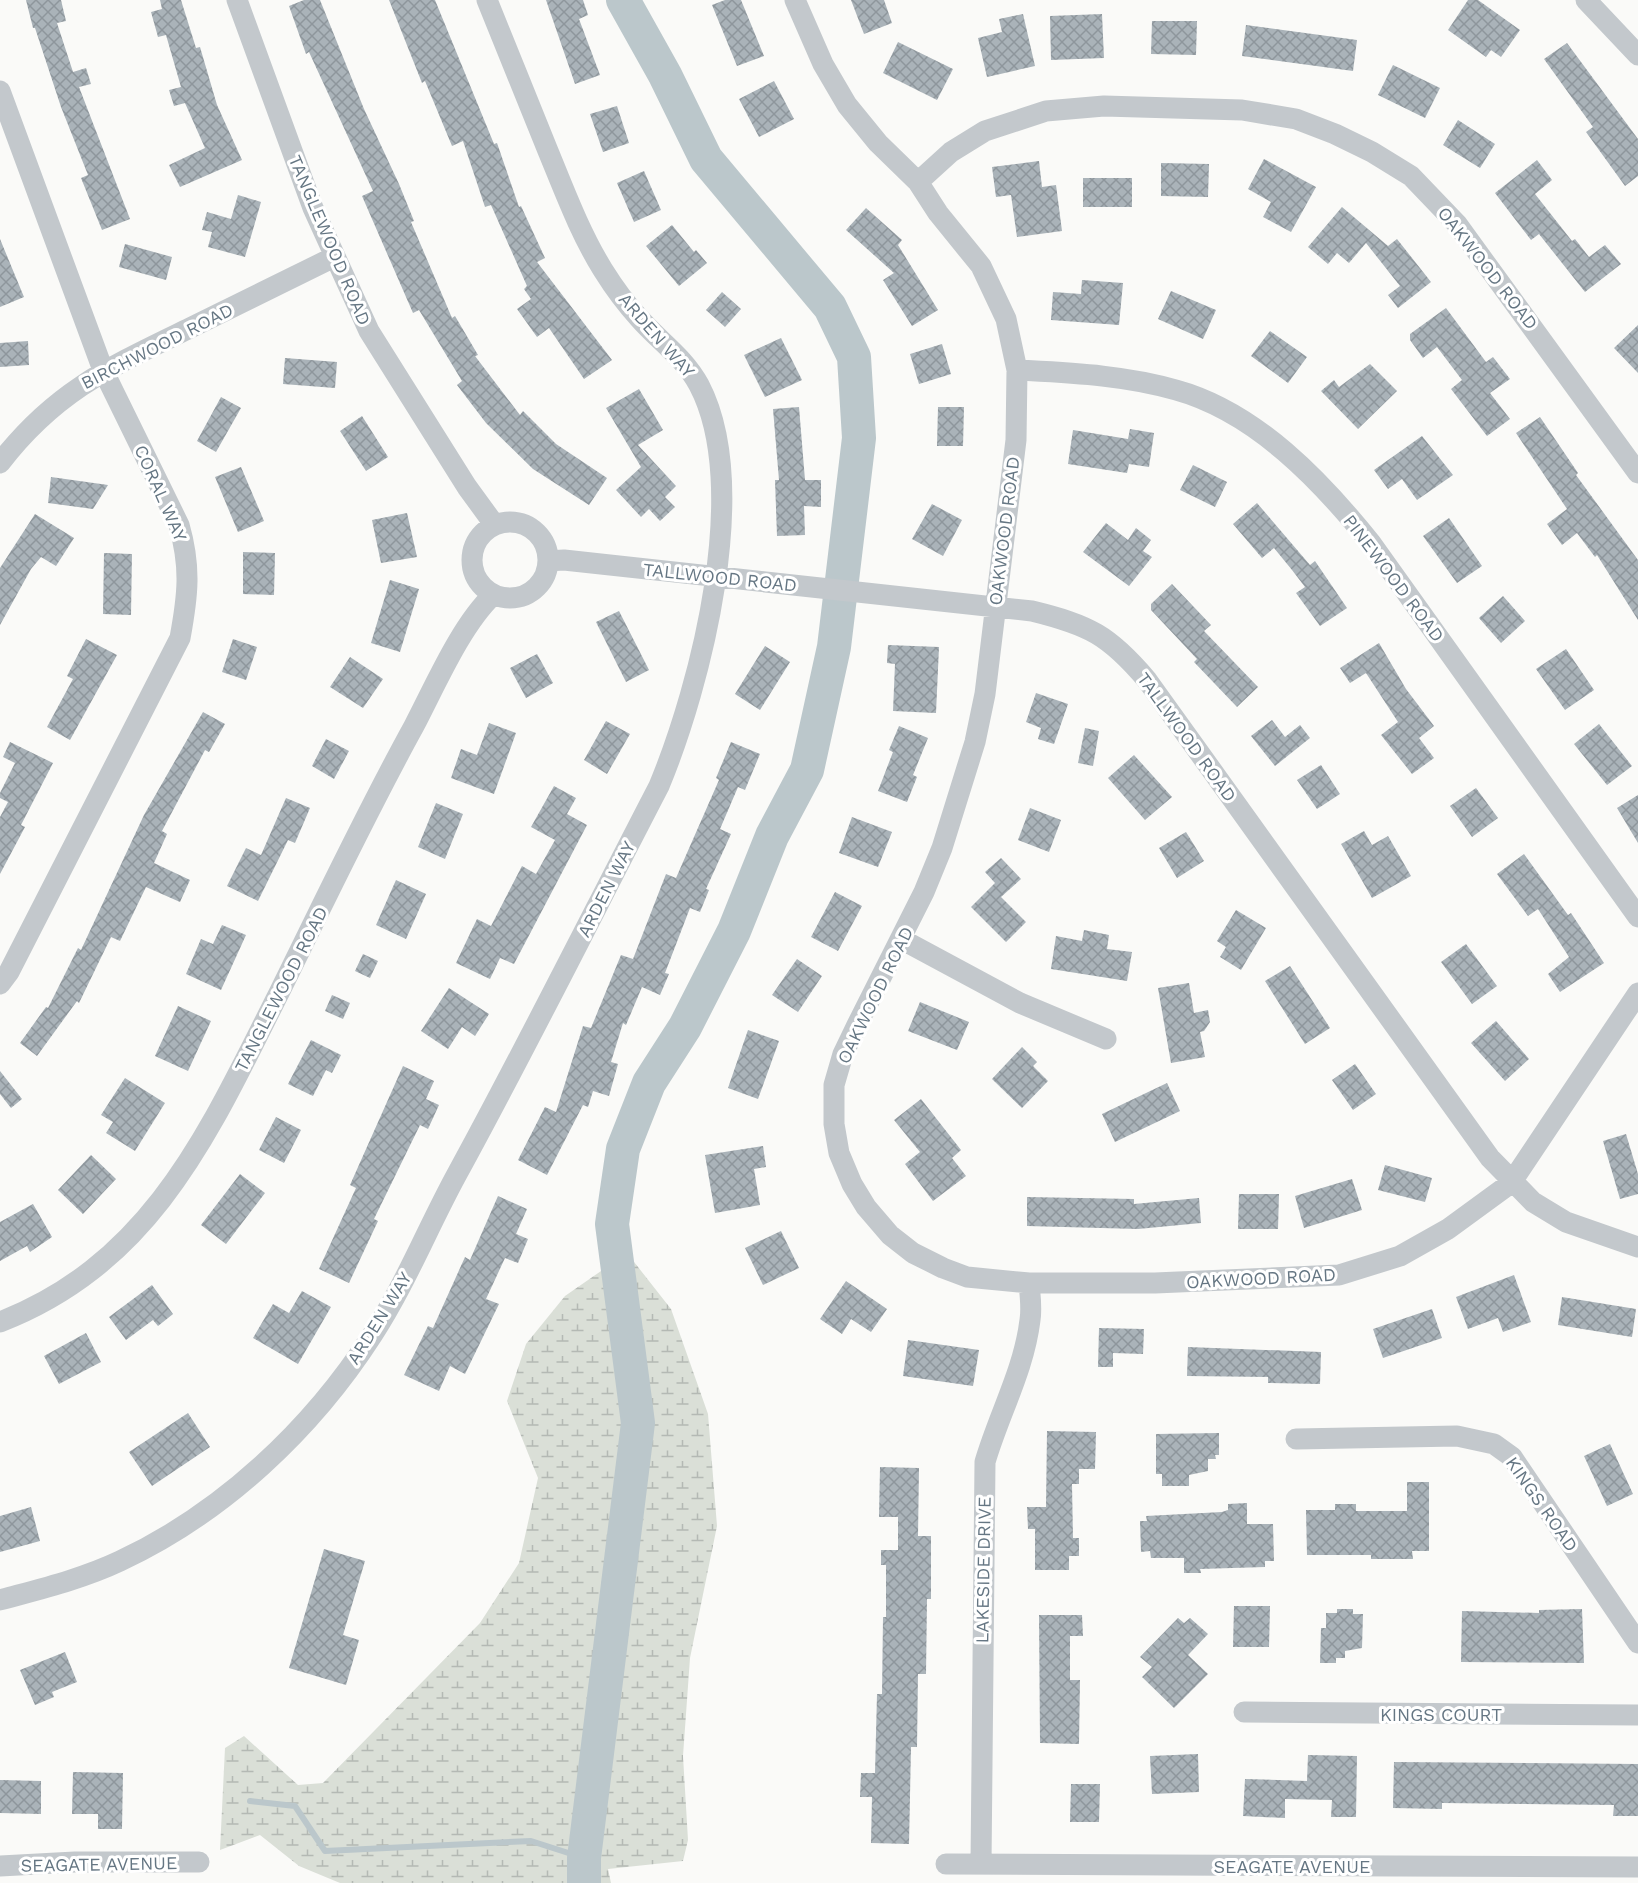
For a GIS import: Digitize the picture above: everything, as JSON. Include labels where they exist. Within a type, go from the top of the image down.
[{"type":"street","name":"TANGLEWOOD ROAD","points":[[237,0],[334,257],[369,331],[461,478],[494,524]]},
{"type":"street","name":"ARDEN WAY","points":[[0,1600],[49,1587],[119,1562],[172,1532],[217,1502],[259,1469],[342,1377],[373,1334],[402,1284],[445,1195],[659,786],[681,733],[706,638],[715,576],[721,513],[721,475],[716,433],[699,385],[682,359],[639,318],[604,272],[579,227],[487,0]]},
{"type":"street","name":"OAKWOOD ROAD","points":[[795,0],[823,64],[847,105],[878,144],[918,182],[938,213],[981,266],[992,285],[1006,319],[1017,370],[1016,440],[986,694],[967,774],[942,848],[902,939],[843,1054],[834,1085],[834,1124],[839,1153],[852,1184],[866,1207],[890,1235],[914,1253],[967,1277],[1029,1282],[1177,1282],[1339,1275],[1400,1256],[1448,1229],[1511,1183],[1638,993]]},
{"type":"street","points":[[1586,0],[1638,55]]},
{"type":"street","name":"CORAL WAY","points":[[0,91],[103,370],[179,525],[187,552],[190,578],[180,638],[164,673],[100,790],[9,972],[0,984]]},
{"type":"street","name":"OAKWOOD ROAD","points":[[918,182],[951,152],[985,131],[1046,111],[1104,106],[1242,110],[1296,119],[1335,134],[1372,152],[1411,176],[1458,224],[1635,462]]},
{"type":"street","name":"BIRCHWOOD ROAD","points":[[0,463],[19,438],[47,410],[103,370],[334,257]]},
{"type":"street","name":"PINEWOOD ROAD","points":[[1017,370],[1087,373],[1178,390],[1249,424],[1285,453],[1347,513],[1371,543],[1638,917]]},
{"type":"street","points":[[506,521],[530,527],[540,536],[546,548],[548,561],[546,573],[539,585],[529,593],[511,598],[493,595],[478,582],[471,565],[476,541],[494,524],[506,521]]},
{"type":"street","name":"TALLWOOD ROAD","points":[[548,561],[564,560],[1032,611],[1072,621],[1104,636],[1126,655],[1154,689],[1490,1158],[1511,1183],[1533,1202],[1566,1222],[1638,1247]]},
{"type":"street","name":"TANGLEWOOD ROAD","points":[[0,1322],[67,1287],[98,1265],[125,1242],[166,1196],[184,1171],[220,1109],[400,751],[468,626],[493,595]]},
{"type":"street","points":[[902,939],[1020,1003],[1106,1039]]},
{"type":"street","name":"LAKESIDE DRIVE","points":[[981,1864],[985,1462],[996,1426],[1017,1376],[1025,1347],[1030,1318],[1029,1282]]},
{"type":"street","name":"KINGS ROAD","points":[[1296,1439],[1457,1436],[1494,1444],[1512,1457],[1638,1643]]},
{"type":"street","name":"KINGS COURT","points":[[1244,1712],[1638,1715]]},
{"type":"street","name":"SEAGATE AVENUE","points":[[0,1866],[160,1873],[199,1862]]},
{"type":"street","name":"SEAGATE AVENUE","points":[[946,1864],[1638,1867]]},
{"type":"green space","points":[[627,1253],[671,1309],[708,1414],[717,1526],[690,1658],[683,1756],[688,1840],[683,1861],[608,1869],[611,1883],[340,1883],[299,1866],[260,1835],[220,1850],[225,1748],[244,1736],[298,1785],[323,1783],[480,1623],[519,1563],[538,1478],[507,1401],[526,1344],[565,1296]]},
{"type":"building","points":[[26,0],[61,0],[66,21],[57,23],[73,72],[86,68],[91,84],[79,87],[130,219],[102,230],[81,178],[88,175],[61,107],[35,28],[33,28]]},
{"type":"building","points":[[160,0],[181,0],[196,48],[200,47],[217,105],[242,160],[180,187],[169,165],[205,148],[185,103],[174,106],[169,90],[181,87],[166,35],[158,37],[151,12],[162,9]]},
{"type":"building","points":[[304,0],[320,0],[364,109],[399,184],[414,221],[411,222],[452,318],[455,316],[478,355],[475,356],[520,415],[523,411],[556,444],[607,478],[589,505],[533,469],[486,423],[457,385],[462,381],[419,310],[413,313],[362,196],[373,191],[309,52],[306,54],[289,6]]},
{"type":"building","points":[[389,0],[435,0],[494,144],[497,143],[519,207],[521,206],[545,258],[537,262],[612,360],[584,379],[549,328],[537,337],[517,309],[531,299],[524,289],[527,286],[491,205],[485,207],[463,141],[452,146],[425,81],[422,83]]},
{"type":"building","points":[[546,0],[583,0],[588,15],[579,19],[600,75],[575,84]]},
{"type":"building","points":[[725,0],[741,0],[764,56],[737,66],[712,5]]},
{"type":"building","points":[[851,0],[884,0],[892,23],[864,34]]},
{"type":"building","points":[[1468,0],[1478,0],[1520,30],[1501,57],[1491,50],[1486,57],[1448,30]]},
{"type":"building","points":[[1023,14],[1035,66],[987,77],[978,38],[1002,32],[999,19]]},
{"type":"building","points":[[1102,14],[1104,58],[1051,60],[1050,16]]},
{"type":"building","points":[[1152,21],[1197,21],[1196,55],[1151,54]]},
{"type":"building","points":[[1246,25],[1357,40],[1353,71],[1242,56]]},
{"type":"building","points":[[898,42],[953,69],[937,100],[883,73]]},
{"type":"building","points":[[1567,43],[1638,139],[1638,176],[1625,186],[1586,132],[1593,127],[1544,59]]},
{"type":"building","points":[[1393,65],[1440,88],[1425,118],[1378,95]]},
{"type":"building","points":[[774,81],[794,119],[759,137],[739,99]]},
{"type":"building","points":[[617,106],[629,143],[603,152],[590,114]]},
{"type":"building","points":[[1458,120],[1495,144],[1480,168],[1443,145]]},
{"type":"building","points":[[1264,159],[1316,187],[1291,232],[1263,217],[1271,202],[1248,189]]},
{"type":"building","points":[[1537,160],[1552,180],[1535,194],[1572,241],[1575,239],[1589,257],[1605,245],[1621,264],[1585,292],[1539,234],[1531,240],[1495,193]]},
{"type":"building","points":[[1039,161],[1042,187],[1056,185],[1062,231],[1017,237],[1011,195],[996,197],[992,167]]},
{"type":"building","points":[[1161,163],[1209,164],[1208,197],[1161,196]]},
{"type":"building","points":[[644,171],[661,210],[634,222],[617,183]]},
{"type":"building","points":[[1083,178],[1132,178],[1132,207],[1083,207]]},
{"type":"building","points":[[238,195],[261,202],[245,257],[208,247],[212,232],[202,230],[207,212],[231,219]]},
{"type":"building","points":[[1342,207],[1388,246],[1397,239],[1431,282],[1398,308],[1388,295],[1400,286],[1366,243],[1349,263],[1337,253],[1328,264],[1308,247]]},
{"type":"building","points":[[866,208],[902,240],[898,245],[938,310],[912,326],[883,280],[894,273],[846,230]]},
{"type":"building","points":[[672,225],[694,252],[696,250],[707,263],[679,286],[646,246]]},
{"type":"building","points":[[0,239],[24,297],[0,307]]},
{"type":"building","points":[[125,244],[172,257],[166,280],[119,267]]},
{"type":"building","points":[[1082,280],[1123,283],[1119,325],[1051,320],[1053,292],[1081,294]]},
{"type":"building","points":[[1171,291],[1216,310],[1203,339],[1158,319]]},
{"type":"building","points":[[722,292],[741,309],[725,327],[706,310]]},
{"type":"building","points":[[1446,308],[1486,362],[1493,357],[1510,379],[1490,393],[1510,419],[1487,436],[1451,389],[1462,380],[1437,347],[1423,358],[1410,340],[1410,334]]},
{"type":"building","points":[[1638,325],[1638,373],[1614,348]]},
{"type":"building","points":[[1270,331],[1307,357],[1288,383],[1251,356]]},
{"type":"building","points":[[781,338],[802,380],[765,397],[744,355]]},
{"type":"building","points":[[28,341],[29,365],[0,367],[0,343]]},
{"type":"building","points":[[942,344],[951,374],[919,384],[910,354]]},
{"type":"building","points":[[285,358],[337,362],[335,388],[283,384]]},
{"type":"building","points":[[1370,364],[1397,391],[1358,429],[1321,391],[1334,380],[1339,387]]},
{"type":"building","points":[[639,389],[663,430],[638,445],[676,486],[665,497],[675,507],[660,521],[649,509],[641,517],[616,490],[641,467],[606,408]]},
{"type":"building","points":[[221,397],[241,408],[216,452],[197,441]]},
{"type":"building","points":[[799,407],[805,480],[821,480],[821,507],[804,506],[805,535],[777,536],[775,480],[779,480],[773,409]]},
{"type":"building","points":[[938,407],[964,407],[963,446],[937,446]]},
{"type":"building","points":[[362,416],[388,457],[366,471],[340,431]]},
{"type":"building","points":[[1540,417],[1578,473],[1576,475],[1638,560],[1638,620],[1597,555],[1595,557],[1577,533],[1562,545],[1547,524],[1567,509],[1516,433]]},
{"type":"building","points":[[1130,429],[1154,433],[1149,467],[1129,464],[1127,473],[1068,464],[1073,430],[1128,439]]},
{"type":"building","points":[[1422,436],[1453,475],[1417,500],[1402,479],[1388,489],[1374,470]]},
{"type":"building","points":[[1193,465],[1227,482],[1215,507],[1180,490]]},
{"type":"building","points":[[241,467],[264,521],[238,532],[215,477]]},
{"type":"building","points":[[51,477],[108,485],[93,509],[48,503]]},
{"type":"building","points":[[1257,503],[1310,565],[1315,561],[1347,608],[1320,626],[1296,593],[1305,587],[1274,548],[1262,558],[1233,524]]},
{"type":"building","points":[[932,504],[962,520],[943,556],[912,539]]},
{"type":"building","points":[[407,513],[417,557],[381,563],[372,520]]},
{"type":"building","points":[[35,514],[74,538],[56,566],[41,557],[31,569],[0,625],[0,568]]},
{"type":"building","points":[[1449,518],[1482,566],[1457,583],[1423,536]]},
{"type":"building","points":[[1106,523],[1128,540],[1136,528],[1151,540],[1143,551],[1152,557],[1129,586],[1083,552]]},
{"type":"building","points":[[243,552],[275,553],[274,595],[243,594]]},
{"type":"building","points":[[104,553],[132,554],[131,615],[103,614]]},
{"type":"building","points":[[390,580],[419,589],[400,652],[371,643]]},
{"type":"building","points":[[1172,584],[1211,625],[1204,631],[1258,687],[1237,707],[1194,662],[1197,659],[1151,610],[1151,604]]},
{"type":"building","points":[[1503,596],[1525,621],[1501,643],[1479,618]]},
{"type":"building","points":[[619,611],[649,670],[626,682],[596,622]]},
{"type":"building","points":[[86,639],[117,655],[70,740],[47,727],[73,679],[67,676]]},
{"type":"building","points":[[233,639],[257,647],[246,680],[222,672]]},
{"type":"building","points":[[1379,643],[1406,689],[1434,726],[1419,738],[1434,758],[1412,774],[1381,735],[1398,722],[1366,673],[1350,683],[1340,668]]},
{"type":"building","points":[[888,645],[939,647],[936,713],[893,711],[895,664],[887,663]]},
{"type":"building","points":[[765,646],[790,662],[760,710],[735,694]]},
{"type":"building","points":[[1566,649],[1594,690],[1565,710],[1536,669]]},
{"type":"building","points":[[537,654],[553,683],[526,698],[510,668]]},
{"type":"building","points":[[350,657],[383,679],[363,708],[330,687]]},
{"type":"building","points":[[1036,693],[1068,704],[1054,744],[1038,739],[1041,728],[1026,722]]},
{"type":"building","points":[[203,712],[225,724],[209,752],[205,750],[162,831],[167,834],[154,863],[190,880],[180,902],[146,887],[120,941],[111,937],[79,1003],[77,1001],[37,1056],[20,1043],[46,1007],[48,1008],[78,948],[81,950],[144,815]]},
{"type":"building","points":[[1272,720],[1285,737],[1300,725],[1310,738],[1275,766],[1251,736]]},
{"type":"building","points":[[606,721],[630,734],[607,774],[584,760]]},
{"type":"building","points":[[489,723],[516,733],[494,794],[451,778],[461,749],[477,755]]},
{"type":"building","points":[[1599,724],[1632,766],[1607,785],[1574,744]]},
{"type":"building","points":[[899,726],[928,738],[913,775],[917,777],[907,802],[878,791],[893,752],[889,750]]},
{"type":"building","points":[[1085,728],[1099,731],[1093,766],[1078,763]]},
{"type":"building","points":[[326,739],[349,751],[334,779],[312,766]]},
{"type":"building","points":[[10,742],[53,763],[21,825],[25,827],[0,874],[0,817],[8,802],[0,798],[0,793],[15,763],[3,757]]},
{"type":"building","points":[[731,742],[760,754],[745,790],[738,787],[720,829],[731,834],[706,889],[709,890],[700,912],[690,908],[665,973],[669,974],[660,995],[642,987],[626,1025],[623,1023],[611,1062],[618,1064],[609,1096],[593,1091],[588,1107],[583,1105],[547,1175],[518,1160],[545,1107],[556,1112],[583,1026],[591,1028],[621,955],[633,959],[666,874],[676,878],[719,780],[716,778]]},
{"type":"building","points":[[1134,755],[1172,797],[1145,820],[1108,778]]},
{"type":"building","points":[[1321,765],[1340,794],[1317,809],[1297,780]]},
{"type":"building","points":[[554,786],[576,798],[567,814],[587,825],[514,964],[500,958],[490,979],[456,963],[477,919],[491,926],[522,866],[536,874],[555,840],[531,827]]},
{"type":"building","points":[[1476,788],[1498,818],[1472,837],[1450,806]]},
{"type":"building","points":[[1638,795],[1638,843],[1617,808]]},
{"type":"building","points":[[286,798],[310,808],[295,843],[288,840],[258,901],[227,886],[246,848],[261,855]]},
{"type":"building","points":[[436,803],[463,814],[445,859],[418,847]]},
{"type":"building","points":[[1030,808],[1061,820],[1049,852],[1018,840]]},
{"type":"building","points":[[852,817],[892,832],[878,867],[839,853]]},
{"type":"building","points":[[1364,831],[1372,845],[1388,836],[1411,876],[1372,898],[1341,844]]},
{"type":"building","points":[[1186,832],[1204,861],[1177,878],[1159,848]]},
{"type":"building","points":[[1524,854],[1568,915],[1571,913],[1604,963],[1560,992],[1548,974],[1569,957],[1538,909],[1528,916],[1497,874]]},
{"type":"building","points":[[1001,858],[1021,879],[1001,897],[1026,922],[1006,942],[971,907],[995,883],[985,872]]},
{"type":"building","points":[[396,880],[426,894],[406,939],[376,925]]},
{"type":"building","points":[[835,892],[862,906],[838,951],[811,937]]},
{"type":"building","points":[[1236,910],[1266,928],[1241,970],[1220,957],[1226,947],[1217,941]]},
{"type":"building","points":[[222,925],[246,935],[221,990],[186,974],[201,939],[213,944]]},
{"type":"building","points":[[1084,930],[1109,935],[1107,949],[1132,952],[1127,981],[1051,969],[1056,936],[1082,941]]},
{"type":"building","points":[[1466,944],[1497,986],[1472,1004],[1441,962]]},
{"type":"building","points":[[363,954],[378,961],[370,978],[355,971]]},
{"type":"building","points":[[797,959],[822,976],[798,1012],[772,995]]},
{"type":"building","points":[[1290,966],[1330,1028],[1305,1044],[1265,981]]},
{"type":"building","points":[[1189,983],[1194,1013],[1208,1010],[1210,1022],[1204,1031],[1200,1032],[1205,1057],[1171,1063],[1158,988]]},
{"type":"building","points":[[449,988],[489,1014],[475,1036],[462,1027],[448,1049],[421,1031]]},
{"type":"building","points":[[332,995],[350,1003],[343,1019],[325,1011]]},
{"type":"building","points":[[920,1002],[969,1022],[957,1050],[908,1031]]},
{"type":"building","points":[[178,1006],[211,1021],[188,1071],[155,1056]]},
{"type":"building","points":[[1496,1021],[1529,1059],[1505,1081],[1471,1043]]},
{"type":"building","points":[[748,1030],[779,1041],[758,1099],[728,1088]]},
{"type":"building","points":[[311,1040],[341,1055],[332,1073],[326,1070],[313,1096],[288,1084]]},
{"type":"building","points":[[1022,1047],[1037,1062],[1033,1066],[1048,1081],[1022,1108],[992,1079]]},
{"type":"building","points":[[1355,1064],[1376,1094],[1353,1110],[1332,1080]]},
{"type":"building","points":[[403,1066],[434,1081],[426,1099],[439,1105],[428,1129],[420,1125],[374,1219],[378,1221],[349,1283],[319,1269],[356,1188],[350,1185]]},
{"type":"building","points":[[0,1071],[22,1099],[11,1108],[0,1094]]},
{"type":"building","points":[[125,1078],[165,1103],[135,1151],[106,1133],[113,1122],[101,1115]]},
{"type":"building","points":[[1167,1083],[1180,1111],[1115,1142],[1102,1114]]},
{"type":"building","points":[[921,1099],[961,1150],[952,1158],[966,1176],[933,1201],[905,1164],[920,1152],[894,1120]]},
{"type":"building","points":[[276,1117],[301,1130],[284,1163],[259,1150]]},
{"type":"building","points":[[1626,1134],[1638,1174],[1638,1194],[1620,1199],[1603,1141]]},
{"type":"building","points":[[763,1146],[766,1167],[754,1169],[760,1205],[715,1213],[705,1155]]},
{"type":"building","points":[[91,1155],[116,1179],[83,1214],[58,1190]]},
{"type":"building","points":[[1385,1165],[1432,1178],[1425,1202],[1378,1190]]},
{"type":"building","points":[[240,1174],[265,1193],[226,1244],[201,1225]]},
{"type":"building","points":[[1352,1179],[1362,1210],[1304,1228],[1295,1196]]},
{"type":"building","points":[[1239,1194],[1279,1194],[1278,1229],[1238,1229]]},
{"type":"building","points":[[498,1196],[527,1209],[516,1234],[528,1239],[518,1263],[505,1258],[486,1299],[499,1304],[465,1374],[450,1366],[439,1391],[404,1375],[428,1326],[433,1328],[465,1257],[470,1260]]},
{"type":"building","points":[[1027,1197],[1134,1199],[1134,1204],[1199,1198],[1201,1223],[1138,1229],[1027,1226]]},
{"type":"building","points":[[33,1204],[52,1237],[30,1252],[27,1246],[0,1261],[0,1222]]},
{"type":"building","points":[[781,1231],[799,1268],[763,1285],[745,1248]]},
{"type":"building","points":[[1514,1275],[1531,1322],[1503,1332],[1498,1318],[1468,1329],[1456,1297]]},
{"type":"building","points":[[846,1281],[887,1309],[871,1332],[851,1319],[842,1334],[820,1319]]},
{"type":"building","points":[[152,1285],[173,1314],[158,1326],[153,1320],[126,1340],[109,1317]]},
{"type":"building","points":[[302,1291],[331,1307],[298,1364],[253,1338],[273,1304],[289,1313]]},
{"type":"building","points":[[1562,1297],[1636,1309],[1632,1337],[1558,1325]]},
{"type":"building","points":[[1432,1309],[1442,1338],[1383,1358],[1373,1329]]},
{"type":"building","points":[[1099,1328],[1144,1329],[1143,1354],[1113,1353],[1113,1367],[1098,1367]]},
{"type":"building","points":[[86,1333],[101,1362],[59,1384],[44,1356]]},
{"type":"building","points":[[908,1340],[979,1350],[973,1386],[903,1376]]},
{"type":"building","points":[[1188,1347],[1321,1352],[1320,1384],[1268,1383],[1268,1377],[1187,1376]]},
{"type":"building","points":[[188,1413],[210,1447],[152,1486],[129,1452]]},
{"type":"building","points":[[1047,1431],[1096,1432],[1095,1469],[1079,1469],[1079,1484],[1072,1484],[1073,1538],[1079,1538],[1079,1556],[1069,1556],[1069,1570],[1035,1570],[1035,1529],[1028,1529],[1027,1507],[1046,1507]]},
{"type":"building","points":[[1219,1433],[1219,1455],[1215,1455],[1216,1459],[1208,1459],[1208,1471],[1189,1475],[1189,1486],[1162,1486],[1162,1474],[1156,1474],[1156,1434]]},
{"type":"building","points":[[1610,1444],[1633,1494],[1607,1506],[1584,1456]]},
{"type":"building","points":[[880,1467],[919,1468],[918,1536],[931,1536],[931,1599],[927,1599],[926,1674],[918,1674],[917,1747],[911,1747],[909,1844],[871,1843],[872,1797],[860,1797],[861,1773],[875,1773],[877,1694],[882,1694],[886,1565],[881,1565],[881,1550],[898,1550],[898,1517],[879,1517]]},
{"type":"building","points":[[1407,1482],[1429,1482],[1429,1551],[1412,1551],[1413,1559],[1371,1559],[1371,1555],[1307,1555],[1306,1510],[1335,1510],[1335,1504],[1356,1504],[1356,1511],[1407,1511]]},
{"type":"building","points":[[1247,1503],[1247,1524],[1273,1524],[1274,1561],[1265,1561],[1265,1567],[1200,1569],[1201,1573],[1184,1573],[1184,1558],[1151,1558],[1150,1551],[1141,1552],[1140,1521],[1147,1521],[1146,1516],[1222,1512],[1228,1510],[1228,1504]]},
{"type":"building","points":[[31,1507],[40,1541],[0,1552],[0,1516]]},
{"type":"building","points":[[324,1549],[365,1561],[343,1635],[359,1640],[346,1685],[289,1668]]},
{"type":"building","points":[[1234,1606],[1270,1606],[1269,1647],[1233,1647]]},
{"type":"building","points":[[1337,1609],[1353,1609],[1353,1614],[1363,1614],[1362,1648],[1345,1651],[1345,1658],[1336,1658],[1336,1663],[1320,1663],[1321,1628],[1326,1628],[1326,1613],[1337,1613]]},
{"type":"building","points":[[1582,1609],[1584,1663],[1461,1662],[1462,1611],[1539,1613],[1539,1610]]},
{"type":"building","points":[[1039,1615],[1082,1615],[1083,1636],[1070,1636],[1070,1680],[1080,1680],[1079,1744],[1040,1743]]},
{"type":"building","points":[[1178,1618],[1184,1623],[1190,1618],[1208,1634],[1188,1655],[1208,1674],[1174,1708],[1142,1677],[1152,1667],[1140,1657]]},
{"type":"building","points":[[65,1652],[77,1682],[52,1692],[54,1697],[35,1705],[20,1670]]},
{"type":"building","points":[[1198,1754],[1199,1792],[1152,1794],[1150,1756]]},
{"type":"building","points":[[1308,1755],[1357,1756],[1356,1817],[1331,1817],[1332,1800],[1285,1799],[1285,1818],[1243,1816],[1245,1779],[1307,1781]]},
{"type":"building","points":[[1394,1762],[1638,1764],[1638,1816],[1613,1816],[1614,1805],[1442,1803],[1442,1809],[1393,1808]]},
{"type":"building","points":[[73,1772],[123,1773],[122,1829],[98,1829],[98,1814],[72,1814]]},
{"type":"building","points":[[0,1780],[41,1781],[41,1814],[0,1813]]},
{"type":"building","points":[[1071,1784],[1100,1784],[1099,1822],[1070,1822]]},
{"type":"waterway","points":[[584,1883],[584,1858],[638,1423],[612,1224],[623,1149],[649,1083],[685,1027],[734,931],[772,836],[807,770],[834,647],[859,438],[854,357],[830,307],[706,159],[665,75],[623,0]]},
{"type":"waterway","points":[[250,1801],[295,1806],[325,1851],[531,1841],[584,1858]]}]
